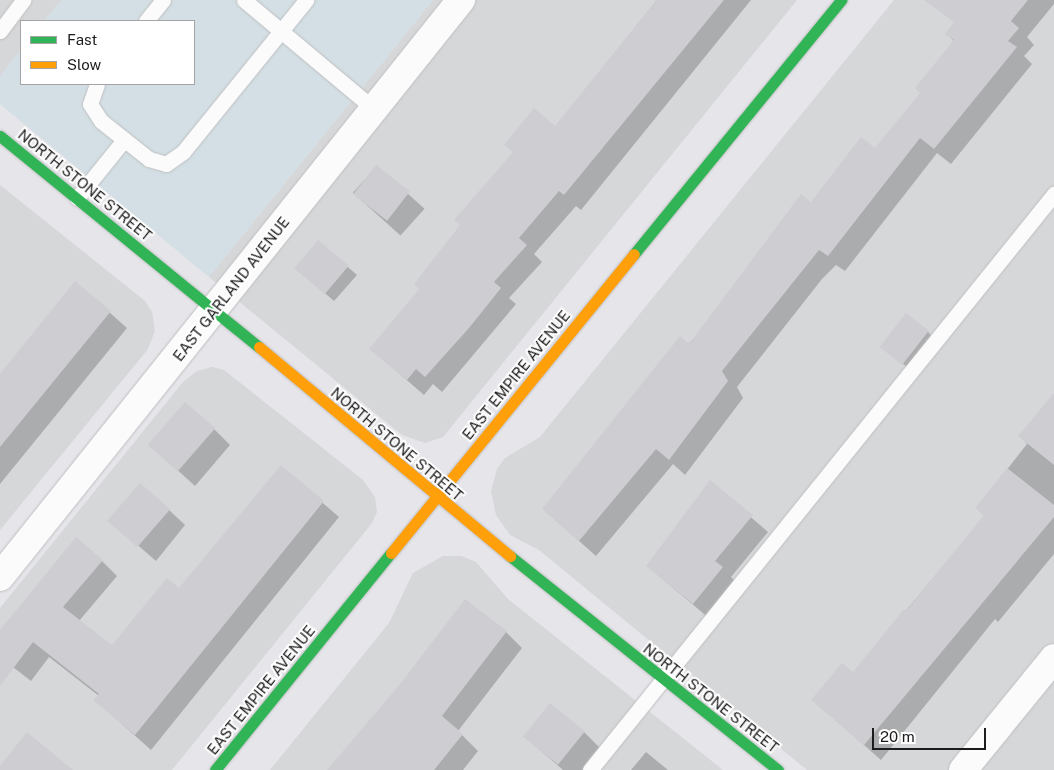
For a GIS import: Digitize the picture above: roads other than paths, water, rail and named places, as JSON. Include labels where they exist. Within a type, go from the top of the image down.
[{"type":"street","name":"EAST GARLAND AVENUE","points":[[0,577],[216,310],[461,0]]},
{"type":"street","name":"EAST EMPIRE AVENUE","points":[[215,770],[841,0]]},
{"type":"street","name":"NORTH STONE STREET","points":[[0,136],[216,310],[436,498],[778,770]]},
{"type":"street","points":[[964,770],[1054,658]]},
{"type":"lane","points":[[0,31],[23,0]]},
{"type":"lane","points":[[147,20],[163,0]]},
{"type":"lane","points":[[244,0],[374,109]]},
{"type":"lane","points":[[97,85],[90,104],[101,121],[123,141],[150,159],[166,164],[183,152],[306,0]]},
{"type":"lane","points":[[77,198],[123,141]]},
{"type":"lane","points":[[590,770],[663,680],[708,620],[1054,194]]}]
